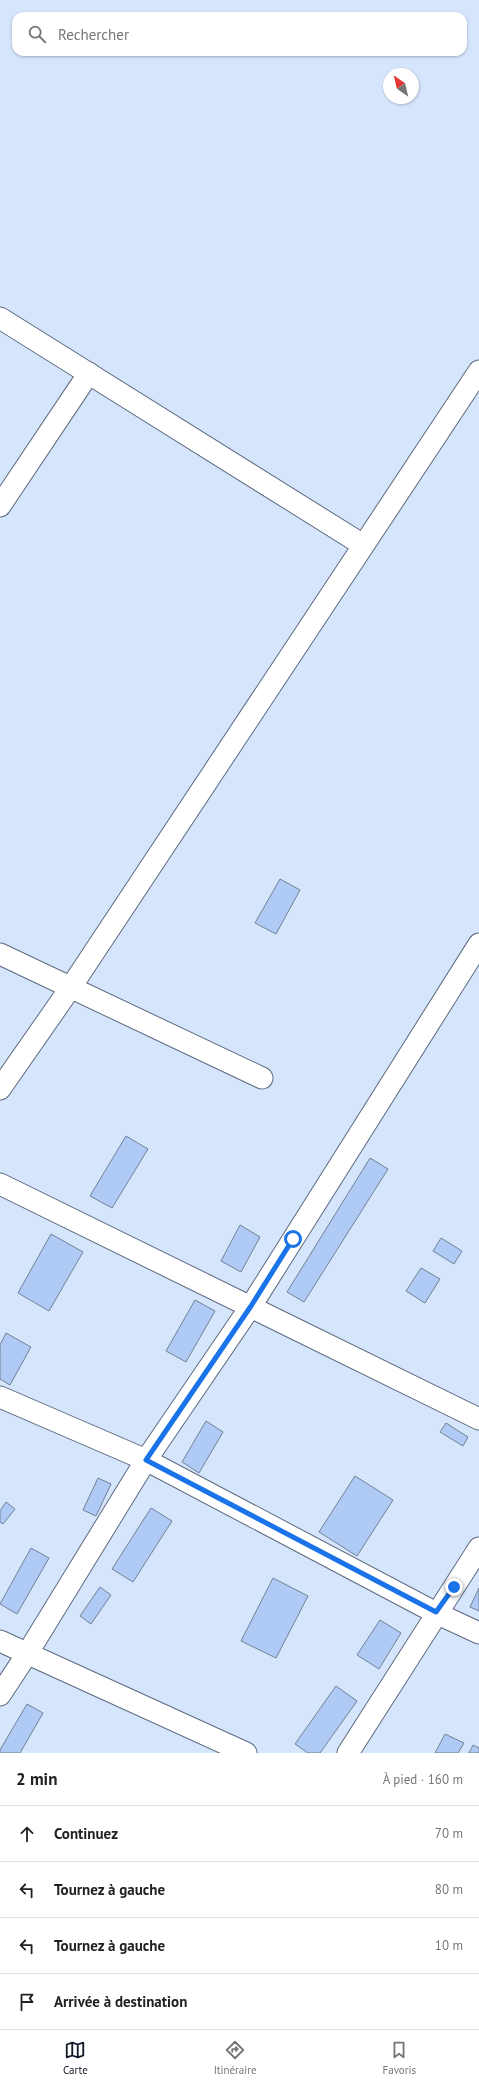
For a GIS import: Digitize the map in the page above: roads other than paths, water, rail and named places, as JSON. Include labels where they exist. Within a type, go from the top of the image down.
[{"type":"street","points":[[0,318],[363,545]]},
{"type":"street","points":[[0,1089],[71,987],[479,371]]},
{"type":"street","points":[[0,506],[89,373]]},
{"type":"street","points":[[0,1695],[27,1654],[146,1460],[251,1306],[479,944]]},
{"type":"street","points":[[0,954],[262,1078]]},
{"type":"street","points":[[0,1184],[479,1419]]},
{"type":"street","points":[[0,1397],[146,1460],[436,1612],[479,1632]]},
{"type":"street","points":[[348,1753],[436,1612],[479,1548]]},
{"type":"street","points":[[0,1641],[246,1753]]}]
